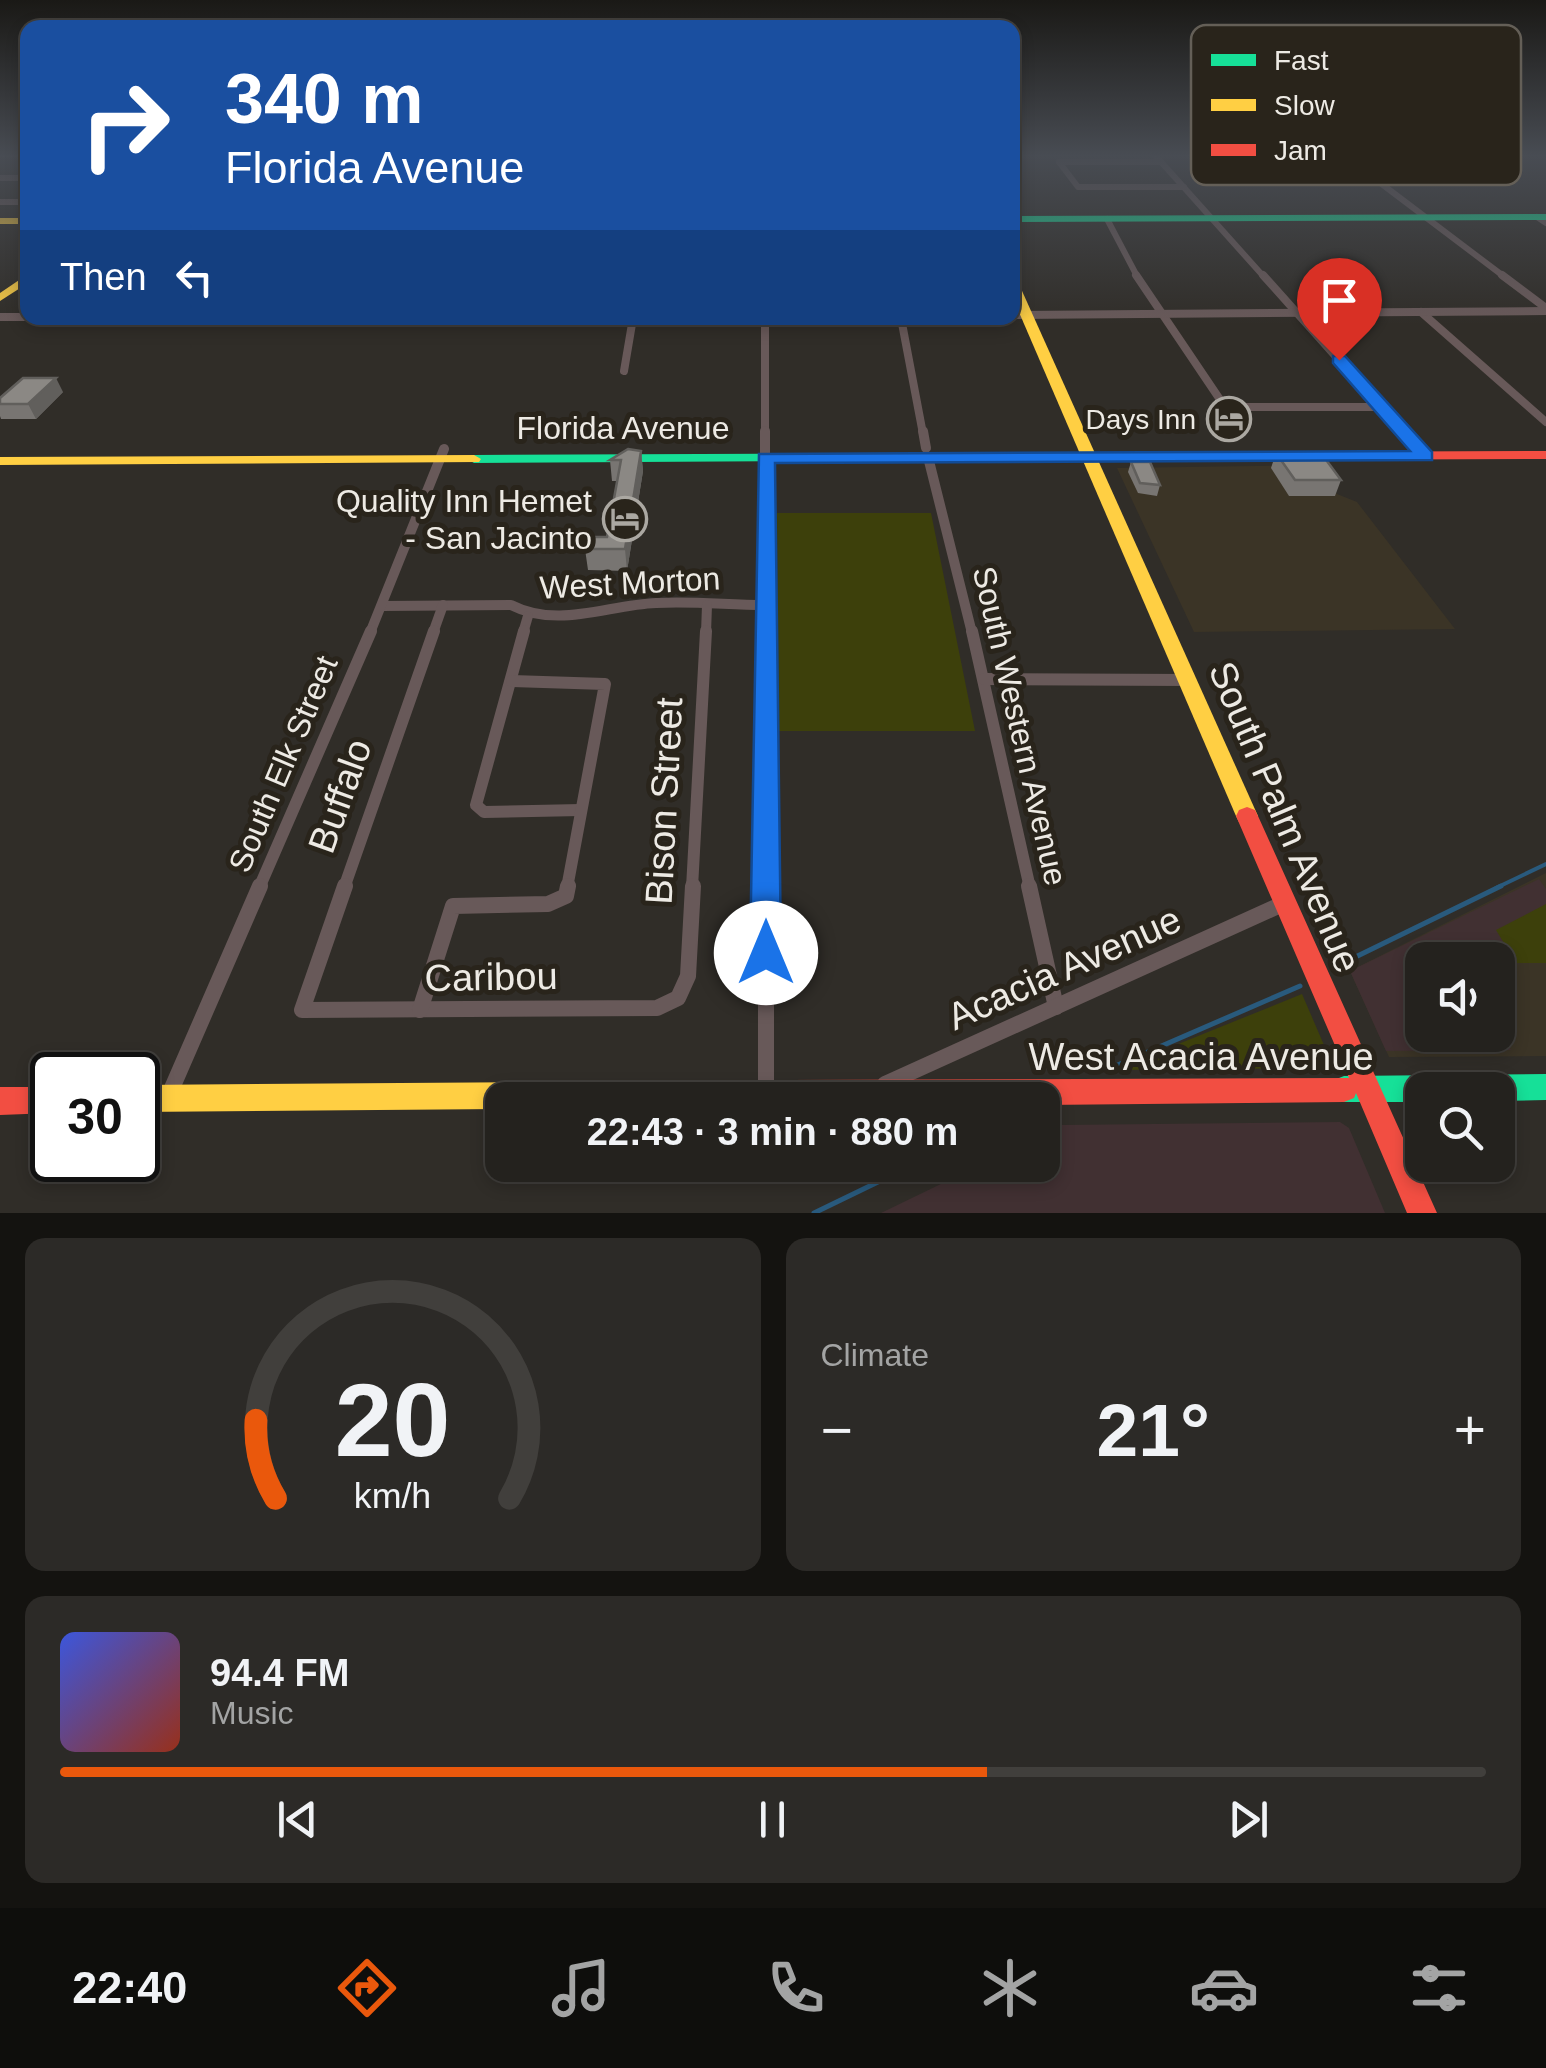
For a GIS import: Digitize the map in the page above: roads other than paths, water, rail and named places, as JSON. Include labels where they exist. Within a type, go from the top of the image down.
[{"type":"street","points":[[1205,211],[1420,451]]},
{"type":"street","points":[[1416,211],[1546,310]]},
{"type":"street","points":[[1106,218],[1128,263],[1225,407],[1381,407]]},
{"type":"street","points":[[1020,219],[1543,219]]},
{"type":"street","points":[[1020,315],[1546,310]]},
{"type":"street","points":[[1421,312],[1546,422]]},
{"type":"street","name":"South Palm Avenue","points":[[1020,315],[1090,452],[1422,1213]]},
{"type":"street","points":[[624,371],[631,325]]},
{"type":"street","points":[[764,325],[766,1082]]},
{"type":"street","name":"South Western Avenue","points":[[902,325],[927,452],[984,679],[1056,1007]]},
{"type":"street","name":"Florida Avenue","points":[[1090,452],[1224,447],[1498,456],[1546,451]]},
{"type":"street","points":[[51,460],[214,455],[230,450]]},
{"type":"street","name":"Florida Avenue","points":[[0,451],[442,454]]},
{"type":"street","name":"Florida Avenue","points":[[0,461],[442,454],[1546,451]]},
{"type":"street","name":"South Elk Street","points":[[168,1099],[382,606],[442,454]]},
{"type":"street","name":"Buffalo","points":[[302,1010],[444,604]]},
{"type":"street","name":"West Morton","points":[[382,606],[511,604],[528,616],[607,612],[637,604],[766,604]]},
{"type":"street","name":"Bison Street","points":[[678,998],[688,976],[707,604]]},
{"type":"street","points":[[528,616],[476,804],[484,812],[582,810]]},
{"type":"street","points":[[984,679],[1190,680]]},
{"type":"street","points":[[420,1010],[453,906],[548,904],[566,896],[605,684],[512,681]]},
{"type":"street","name":"Acacia Avenue","points":[[890,1082],[1287,902]]},
{"type":"street","name":"Caribou","points":[[302,1010],[657,1008],[678,998]]},
{"type":"street","name":"West Acacia Avenue","points":[[1060,1090],[1546,1087]]},
{"type":"street","name":"West Acacia Avenue","points":[[160,1099],[485,1096]]},
{"type":"street","points":[[0,1100],[30,1100]]},
{"type":"waterway","points":[[1496,888],[1546,864]]},
{"type":"waterway","points":[[1337,966],[1501,886]]},
{"type":"waterway","points":[[1113,1067],[1300,986]]},
{"type":"waterway","points":[[814,1213],[878,1182]]},
{"type":"place","name":"Days Inn","points":[[1229,419]]},
{"type":"place","name":"Quality Inn Hemet - San Jacinto","points":[[625,519]]}]
